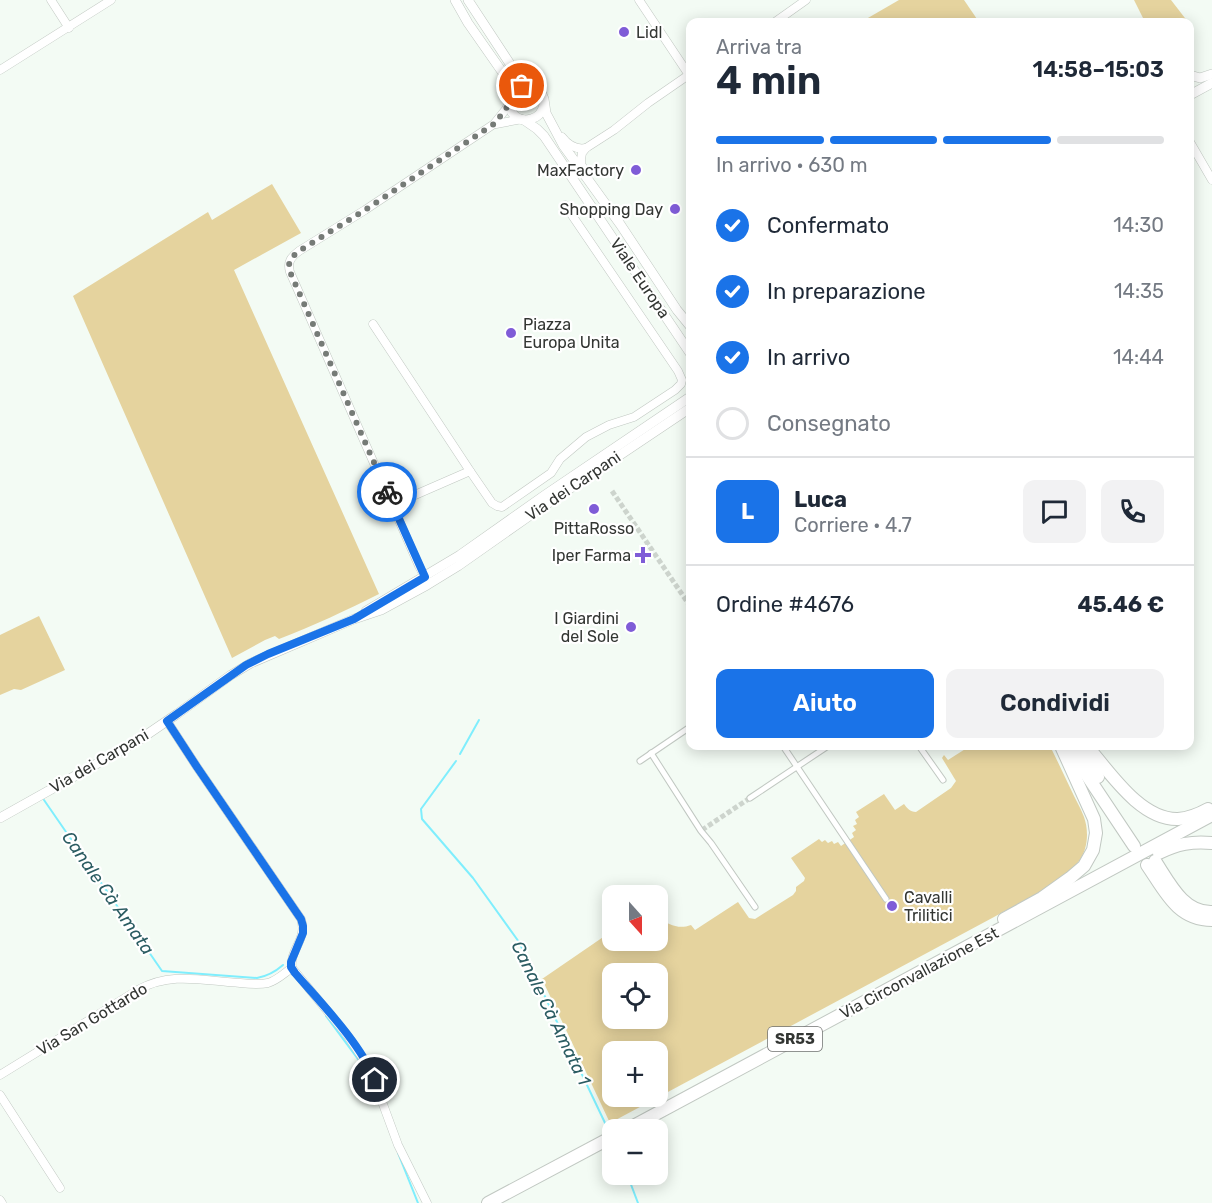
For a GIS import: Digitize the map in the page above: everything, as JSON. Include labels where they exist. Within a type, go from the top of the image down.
[{"type":"main road","points":[[965,948],[1011,915],[1061,884],[1084,866],[1091,856],[1095,842],[1095,824],[1063,750]]},
{"type":"main road","points":[[1069,750],[1138,844],[1079,750]]},
{"type":"main road","points":[[1091,750],[1131,796],[1144,808],[1157,815],[1180,819],[1196,815],[1212,807]]},
{"type":"main road","name":"Via Circonvallazione Est","points":[[646,1119],[1212,815]]},
{"type":"main road","points":[[1049,903],[1088,889],[1174,845],[1194,842],[1212,843]]},
{"type":"main road","points":[[1212,912],[1199,910],[1184,902],[1151,863],[1173,903],[1180,910],[1193,917],[1212,920]]},
{"type":"main road","points":[[488,1203],[602,1142]]},
{"type":"street","points":[[51,0],[69,28]]},
{"type":"street","points":[[0,70],[111,0]]},
{"type":"street","name":"Viale Europa","points":[[455,0],[468,23],[504,74],[513,113],[544,136],[686,346]]},
{"type":"street","name":"Viale Europa","points":[[468,0],[514,70],[542,94],[546,113],[570,154],[686,321]]},
{"type":"street","points":[[639,0],[686,70]]},
{"type":"street","points":[[781,18],[806,0]]},
{"type":"street","points":[[1194,77],[1200,78],[1212,74]]},
{"type":"street","points":[[620,224],[581,164],[581,156],[586,148],[686,77]]},
{"type":"street","points":[[1194,93],[1212,83]]},
{"type":"street","points":[[429,578],[392,505],[290,272],[290,261],[292,256],[299,251],[494,124],[506,109],[511,94],[524,85],[531,86]]},
{"type":"street","points":[[494,124],[530,120],[541,113],[544,105]]},
{"type":"street","points":[[551,123],[571,147],[586,148]]},
{"type":"street","points":[[1194,149],[1212,180]]},
{"type":"street","points":[[373,324],[470,471],[492,502],[502,507],[551,473],[560,459],[586,437],[609,425],[634,417],[681,384],[680,374],[565,205]]},
{"type":"street","name":"Via dei Carpani","points":[[354,619],[377,612],[392,604],[499,527],[686,400]]},
{"type":"street","name":"Via dei Carpani","points":[[0,818],[138,740],[251,663],[354,619],[429,578],[458,566],[686,411]]},
{"type":"street","points":[[392,505],[470,471]]},
{"type":"street","name":"Via dei Carpani","points":[[458,566],[456,562],[493,537],[499,527]]},
{"type":"street","points":[[167,721],[301,919],[303,931],[291,962],[292,968],[348,1036],[370,1069],[398,1145],[428,1203]]},
{"type":"street","points":[[640,761],[686,730]]},
{"type":"street","points":[[786,750],[886,899]]},
{"type":"street","points":[[750,798],[822,750]]},
{"type":"street","points":[[923,750],[943,780]]},
{"type":"street","points":[[651,753],[700,832],[711,843],[755,907]]},
{"type":"street","name":"Via San Gottardo","points":[[0,1075],[132,993],[157,981],[182,978],[260,984],[274,981],[292,968]]},
{"type":"street","points":[[0,1095],[60,1188]]},
{"type":"shaded area","points":[[899,0],[964,0],[976,18],[868,18]]},
{"type":"shaded area","points":[[1134,0],[1171,0],[1185,18],[1143,18]]},
{"type":"shaded area","points":[[272,184],[301,233],[234,270],[379,594],[292,634],[279,639],[275,636],[265,640],[232,658],[73,296],[208,212],[212,220]]},
{"type":"shaded area","points":[[39,616],[65,670],[21,690],[14,689],[0,695],[0,635]]},
{"type":"shaded area","points":[[964,750],[1052,750],[1086,822],[1086,845],[1079,861],[1062,877],[1040,892],[668,1092],[668,1041],[602,1041],[602,1106],[542,979],[602,938],[602,951],[668,951],[668,923],[678,927],[691,925],[695,930],[738,902],[749,918],[755,919],[793,895],[796,887],[804,881],[805,878],[791,858],[819,839],[828,843],[832,841],[834,844],[838,842],[841,846],[854,837],[852,833],[856,830],[853,826],[857,824],[855,820],[859,817],[856,812],[884,794],[895,810],[904,804],[910,811],[916,812],[951,788],[956,781],[942,758],[944,755],[948,760]]},
{"type":"shaded area","points":[[602,1107],[640,1107],[617,1119],[608,1119]]},
{"type":"waterway","name":"Canale Cà Amata 1","points":[[460,754],[479,720]]},
{"type":"waterway","name":"Canale Cà Amata 1","points":[[456,761],[421,809],[422,819],[473,878],[519,942],[603,1119]]},
{"type":"waterway","name":"Canale Cà Amata","points":[[44,800],[162,971],[257,978],[283,965]]},
{"type":"waterway","name":"Canale Cà Amata","points":[[326,1016],[369,1074]]},
{"type":"waterway","name":"Canale Cà Amata","points":[[398,1153],[418,1203]]},
{"type":"waterway","name":"Canale Cà Amata 1","points":[[631,1185],[638,1203]]},
{"type":"tunnel","points":[[612,491],[686,600]]},
{"type":"tunnel","points":[[702,830],[750,798]]},
{"type":"way so far","points":[[387,492],[290,272],[290,261],[292,256],[299,251],[494,124],[506,109],[512,92],[522,86]]},
{"type":"place","name":"Lidl","points":[[624,32]]},
{"type":"place","name":"MaxFactory","points":[[636,170]]},
{"type":"place","name":"Shopping Day","points":[[675,209]]},
{"type":"place","name":"Piazza Europa Unita","points":[[511,333]]},
{"type":"place","name":"PittaRosso","points":[[594,509]]},
{"type":"place","name":"Iper Farma","points":[[643,555]]},
{"type":"place","name":"I Giardini del Sole","points":[[631,627]]},
{"type":"place","name":"Cavalli Trilitici","points":[[892,906]]},
{"type":"route","points":[[375,1080],[348,1036],[291,967],[303,931],[301,919],[167,721],[246,665],[354,619],[425,577],[387,492]]}]
